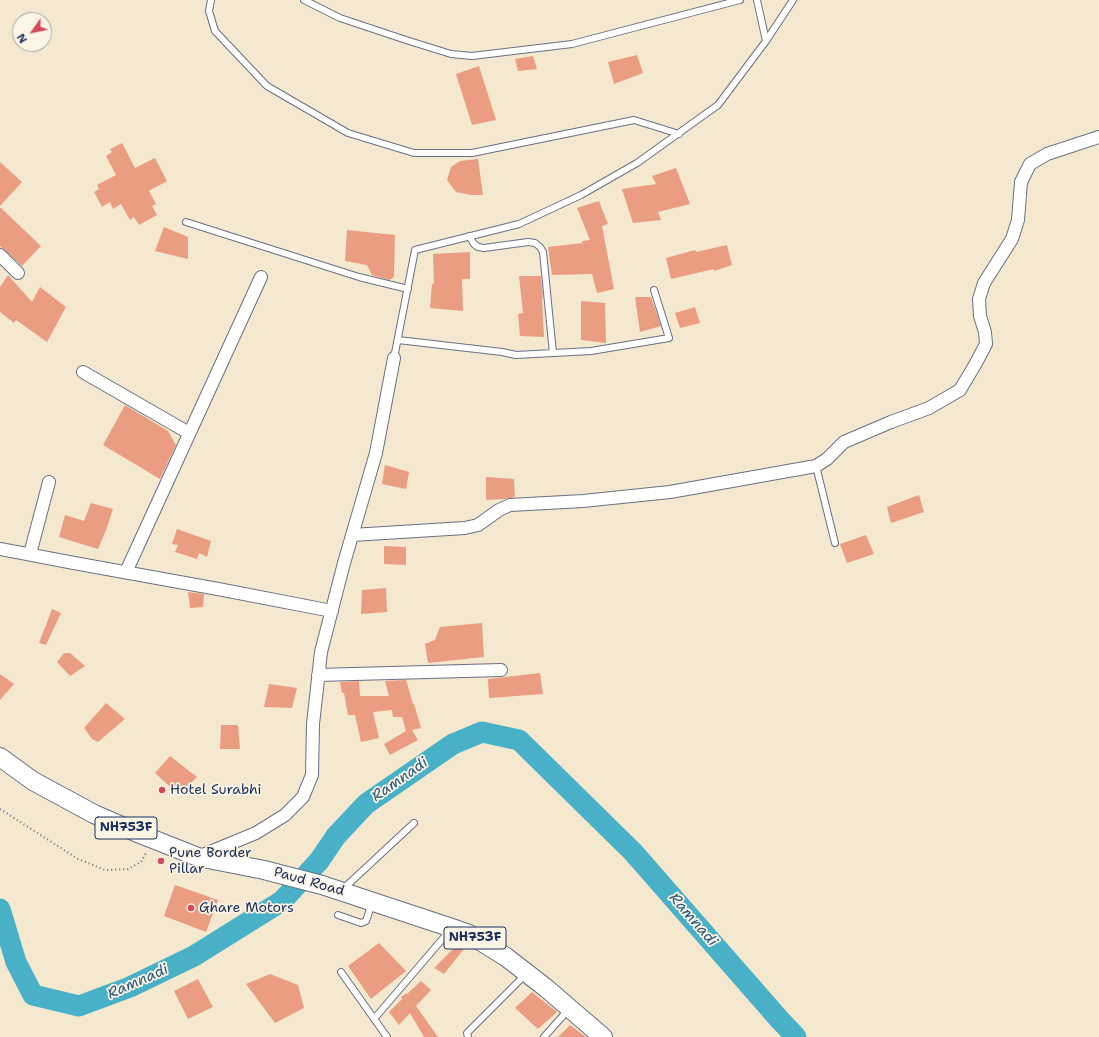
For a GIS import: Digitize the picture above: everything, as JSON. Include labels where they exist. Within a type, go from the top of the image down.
[{"type":"main road","name":"Paud Road","points":[[0,757],[34,781],[94,814],[198,857],[264,870],[322,885],[469,934],[506,957],[527,973],[603,1037]]},
{"type":"street","points":[[352,535],[466,528],[478,525],[499,510],[510,505],[583,501],[670,492],[816,466],[827,459],[844,442],[929,408],[960,390],[986,344],[985,332],[980,316],[979,299],[984,284],[1012,239],[1018,220],[1021,182],[1030,164],[1047,154],[1099,137]]},
{"type":"street","points":[[0,255],[18,273]]},
{"type":"street","points":[[126,572],[261,277]]},
{"type":"street","points":[[198,857],[256,833],[286,815],[303,797],[312,774],[313,724],[321,652],[352,535],[376,453],[394,358]]},
{"type":"street","points":[[83,372],[189,433]]},
{"type":"street","points":[[30,554],[49,482]]},
{"type":"street","points":[[0,549],[332,611]]},
{"type":"street","points":[[318,675],[501,670]]},
{"type":"lane","points":[[211,0],[209,11],[214,31],[267,86],[348,133],[414,153],[472,153],[634,120],[679,134]]},
{"type":"lane","points":[[304,0],[340,18],[406,40],[451,54],[472,56],[572,44],[740,0]]},
{"type":"lane","points":[[757,0],[766,41]]},
{"type":"lane","points":[[394,358],[415,250],[519,224],[581,195],[637,163],[718,105],[766,41],[793,0]]},
{"type":"lane","points":[[186,222],[359,277],[408,289]]},
{"type":"lane","points":[[469,236],[474,244],[478,247],[484,248],[528,242],[540,247],[543,252],[553,353]]},
{"type":"lane","points":[[398,340],[502,352],[516,355],[591,351],[669,338],[654,290]]},
{"type":"lane","points":[[816,466],[835,543]]},
{"type":"lane","points":[[341,891],[414,823]]},
{"type":"lane","points":[[338,915],[361,923],[366,921],[372,901]]},
{"type":"lane","points":[[374,1019],[452,928]]},
{"type":"lane","points":[[341,972],[387,1037]]},
{"type":"lane","points":[[468,1037],[467,1032],[527,973]]},
{"type":"lane","points":[[544,1037],[570,1008]]},
{"type":"path","points":[[0,809],[78,859],[105,870],[128,869],[141,862],[154,840]]},
{"type":"building","points":[[637,55],[643,73],[614,84],[608,62]]},
{"type":"building","points":[[533,56],[537,69],[518,71],[515,59]]},
{"type":"building","points":[[479,66],[496,120],[472,125],[456,74]]},
{"type":"building","points":[[122,143],[135,168],[155,158],[167,181],[149,191],[156,204],[152,206],[157,215],[139,225],[134,217],[130,220],[121,204],[113,209],[110,202],[102,207],[94,192],[99,189],[97,185],[116,175],[106,156],[112,152],[110,149]]},
{"type":"building","points":[[478,159],[483,195],[471,195],[456,192],[447,180],[451,167],[460,161]]},
{"type":"building","points":[[0,162],[22,182],[0,206]]},
{"type":"building","points":[[676,168],[690,204],[658,212],[661,220],[633,223],[622,189],[656,184],[652,176]]},
{"type":"building","points":[[599,201],[608,224],[602,226],[614,289],[597,293],[592,274],[552,275],[548,247],[583,243],[582,241],[590,240],[577,208]]},
{"type":"building","points":[[0,207],[41,246],[22,266],[0,246]]},
{"type":"building","points":[[164,227],[188,237],[188,259],[155,251]]},
{"type":"building","points":[[347,230],[395,235],[394,277],[389,280],[372,275],[367,265],[345,261]]},
{"type":"building","points":[[727,245],[732,265],[714,271],[714,269],[671,279],[666,258],[695,250],[696,252]]},
{"type":"building","points":[[470,252],[470,279],[462,279],[463,311],[430,308],[432,284],[434,284],[433,254]]},
{"type":"building","points":[[8,275],[32,302],[40,287],[66,307],[47,342],[16,320],[14,323],[0,312],[0,287]]},
{"type":"building","points":[[519,276],[541,276],[544,337],[520,336],[518,314],[523,313]]},
{"type":"building","points":[[635,297],[651,297],[661,326],[640,332]]},
{"type":"building","points":[[581,301],[605,303],[606,343],[581,340]]},
{"type":"building","points":[[695,307],[700,323],[680,328],[675,313]]},
{"type":"building","points":[[125,405],[168,431],[176,445],[160,479],[103,445]]},
{"type":"building","points":[[385,465],[409,472],[406,489],[382,484]]},
{"type":"building","points":[[486,477],[514,479],[515,497],[486,500]]},
{"type":"building","points":[[919,495],[924,512],[891,523],[887,507]]},
{"type":"building","points":[[91,503],[113,509],[98,549],[59,537],[65,515],[84,521]]},
{"type":"building","points":[[177,529],[211,541],[207,557],[199,553],[197,559],[175,552],[178,545],[172,544]]},
{"type":"building","points":[[866,535],[874,554],[847,563],[840,544]]},
{"type":"building","points":[[384,546],[406,547],[406,565],[384,564]]},
{"type":"building","points":[[386,588],[387,612],[361,614],[362,590]]},
{"type":"building","points":[[188,592],[204,594],[203,607],[190,608]]},
{"type":"building","points":[[52,609],[61,613],[46,645],[39,643]]},
{"type":"building","points":[[482,623],[484,657],[428,663],[425,644],[435,640],[440,627]]},
{"type":"building","points":[[64,653],[70,653],[85,666],[70,676],[57,662]]},
{"type":"building","points":[[540,673],[543,694],[489,698],[488,679]]},
{"type":"building","points":[[0,674],[14,684],[0,700]]},
{"type":"building","points":[[406,680],[421,728],[412,730],[418,740],[390,755],[384,744],[406,731],[402,717],[393,717],[392,710],[373,712],[379,738],[361,742],[355,715],[348,715],[344,693],[342,693],[340,682],[359,681],[360,696],[389,696],[385,681]]},
{"type":"building","points":[[269,684],[297,688],[292,708],[264,707]]},
{"type":"building","points":[[106,703],[125,719],[98,742],[92,739],[84,728]]},
{"type":"building","points":[[221,725],[238,725],[240,749],[220,749]]},
{"type":"building","points":[[170,756],[197,777],[179,795],[155,773]]},
{"type":"building","name":"Ghare Motors","points":[[175,885],[218,900],[206,932],[164,916]]},
{"type":"building","points":[[460,942],[467,945],[444,974],[434,968]]},
{"type":"building","points":[[379,943],[406,971],[371,999],[348,966]]},
{"type":"building","points":[[270,974],[298,985],[304,1008],[275,1023],[246,984]]},
{"type":"building","points":[[198,979],[213,1007],[188,1019],[174,991]]},
{"type":"building","points":[[421,981],[431,990],[416,1006],[438,1037],[424,1037],[410,1013],[399,1025],[389,1012],[402,999],[401,997],[407,994]]},
{"type":"building","points":[[532,992],[557,1012],[538,1029],[515,1008]]},
{"type":"building","points":[[570,1025],[586,1037],[558,1037]]},
{"type":"waterway","name":"Ramnadi","points":[[0,909],[16,962],[33,995],[79,1006],[130,987],[194,956],[282,901],[319,861],[336,836],[366,804],[453,744],[482,732],[519,740],[633,852],[796,1037]]},
{"type":"place","name":"Hotel Surabhi","points":[[162,790]]},
{"type":"place","name":"Pune Border Pillar","points":[[161,861]]},
{"type":"place","name":"Ghare Motors","points":[[191,908]]}]
